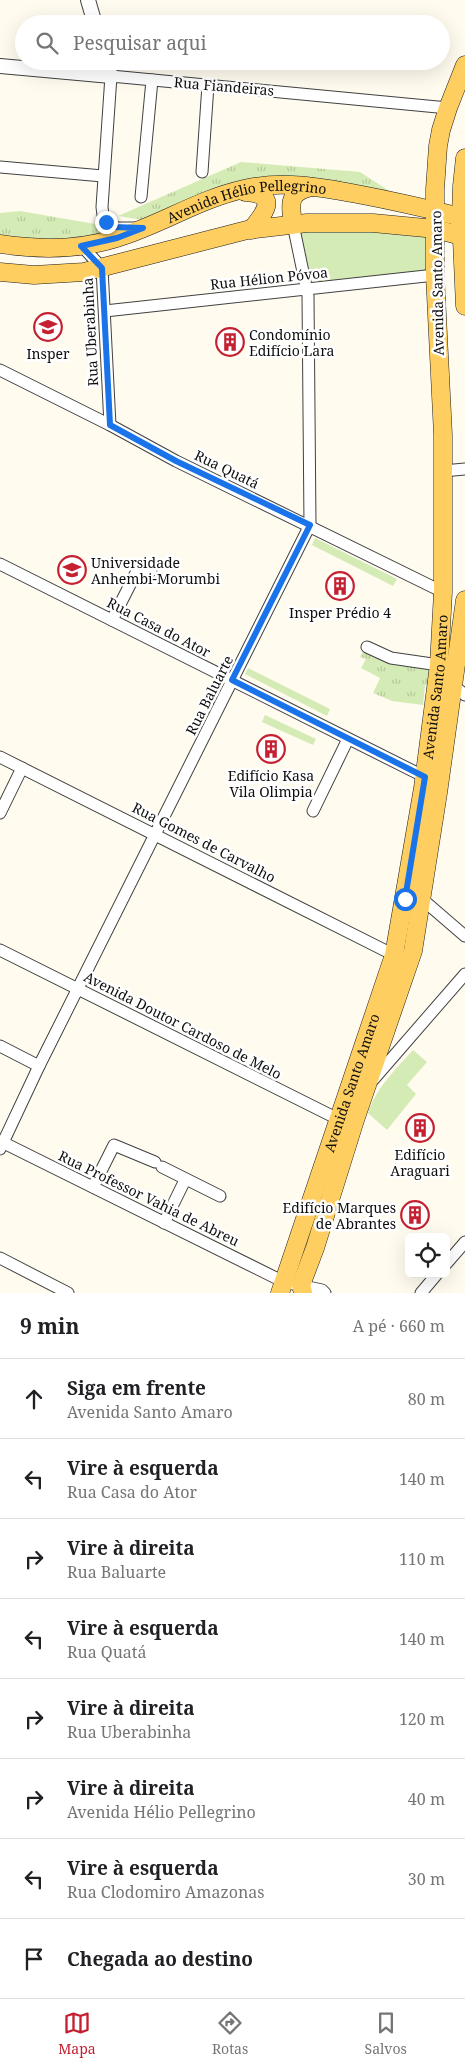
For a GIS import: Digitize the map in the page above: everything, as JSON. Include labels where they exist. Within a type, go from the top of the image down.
[{"type":"main road","name":"Avenida Santo Amaro","points":[[346,1120],[365,1089],[408,967],[414,899],[432,780],[444,592],[443,471],[435,275],[435,189],[438,146],[448,108],[465,66]]},
{"type":"main road","name":"Avenida Santo Amaro","points":[[465,158],[462,186],[465,306]]},
{"type":"main road","name":"Avenida Hélio Pellegrino","points":[[0,244],[21,247],[59,248],[81,246],[117,238],[236,191],[280,185],[318,187],[463,217]]},
{"type":"main road","points":[[293,224],[291,204],[294,195],[301,189],[318,187]]},
{"type":"main road","points":[[236,191],[259,194],[266,198],[266,210],[251,230]]},
{"type":"main road","name":"Avenida Hélio Pellegrino","points":[[0,272],[34,275],[84,272],[251,230],[293,224],[374,223],[436,229],[463,236]]},
{"type":"main road","name":"Avenida Santo Amaro","points":[[432,780],[459,690],[465,600]]},
{"type":"main road","name":"Avenida Santo Amaro","points":[[292,1288],[346,1120],[394,955],[414,899]]},
{"type":"street","points":[[88,0],[92,15]]},
{"type":"street","name":"Rua Fiandeiras","points":[[0,66],[15,67]]},
{"type":"street","name":"Rua Fiandeiras","points":[[44,70],[448,108]]},
{"type":"street","points":[[109,70],[111,76],[102,207],[106,222],[112,227],[143,228]]},
{"type":"street","points":[[141,197],[152,80]]},
{"type":"street","points":[[202,172],[208,85]]},
{"type":"street","points":[[0,167],[103,176]]},
{"type":"street","name":"Rua Baluarte","points":[[1,1144],[310,525],[307,289],[293,224]]},
{"type":"street","name":"Rua Uberabinha","points":[[81,246],[102,268],[110,425]]},
{"type":"street","name":"Rua Hélion Póvoa","points":[[105,311],[435,275]]},
{"type":"street","name":"Rua Quatá","points":[[0,370],[110,425],[176,461],[444,592]]},
{"type":"street","points":[[443,471],[465,469]]},
{"type":"street","name":"Rua Casa do Ator","points":[[0,564],[432,780]]},
{"type":"street","points":[[112,620],[139,567],[151,572]]},
{"type":"street","points":[[367,647],[390,658],[438,665]]},
{"type":"street","points":[[312,811],[348,739]]},
{"type":"street","name":"Rua Gomes de Carvalho","points":[[0,757],[394,955]]},
{"type":"street","points":[[0,813],[22,768]]},
{"type":"street","points":[[414,899],[465,936]]},
{"type":"street","name":"Avenida Doutor Cardoso de Melo","points":[[0,950],[346,1120]]},
{"type":"street","points":[[365,1089],[465,974]]},
{"type":"street","points":[[0,1046],[39,1066]]},
{"type":"street","name":"Rua Professor Vahia de Abreu","points":[[1,1144],[93,1187],[292,1288],[322,1290],[325,1293]]},
{"type":"street","points":[[93,1187],[114,1145],[220,1196]]},
{"type":"street","points":[[164,1223],[185,1180]]},
{"type":"street","points":[[450,1259],[465,1242]]},
{"type":"street","points":[[0,1258],[68,1293]]},
{"type":"street","points":[[421,1293],[434,1278]]},
{"type":"green space","points":[[241,162],[360,172],[391,192],[309,179],[143,220],[118,216]]},
{"type":"green space","points":[[20,211],[95,224],[110,233],[55,241],[25,242],[0,239],[0,213]]},
{"type":"green space","points":[[353,229],[428,236],[427,272],[318,282],[316,276],[310,272],[299,230]]},
{"type":"green space","points":[[315,538],[397,579],[393,586],[312,545]]},
{"type":"green space","points":[[363,651],[391,663],[433,667],[431,685],[425,685],[423,705],[392,701],[373,693],[380,678],[361,668],[366,659],[360,657]]},
{"type":"green space","points":[[248,668],[330,709],[327,716],[245,674]]},
{"type":"green space","points":[[265,715],[316,739],[313,745],[262,722]]},
{"type":"green space","points":[[413,1050],[427,1062],[407,1085],[416,1094],[387,1130],[368,1113],[381,1087]]},
{"type":"place","name":"Insper","points":[[48,327]]},
{"type":"place","name":"Condomínio Edifício Lara","points":[[230,342]]},
{"type":"place","name":"Universidade Anhembi-Morumbi","points":[[72,570]]},
{"type":"place","name":"Insper Prédio 4","points":[[340,586]]},
{"type":"place","name":"Edifício Kasa Vila Olimpia","points":[[271,749]]},
{"type":"place","name":"Edifício Araguari","points":[[420,1128]]},
{"type":"place","name":"Edifício Marques de Abrantes","points":[[415,1215]]},
{"type":"route","points":[[106,222],[112,227],[118,228],[143,228],[117,238],[81,246],[102,268],[110,425],[176,461],[310,525],[259,630],[232,680],[425,777],[405,899]]}]
